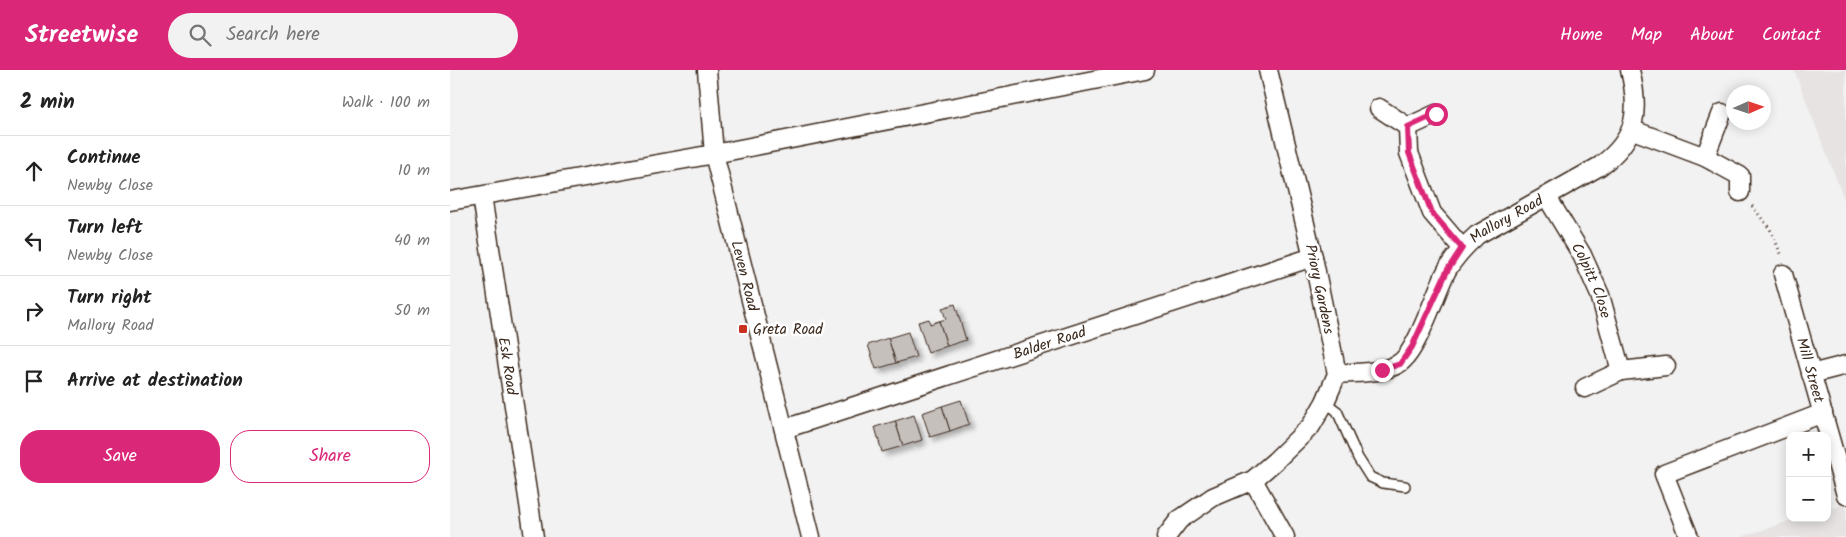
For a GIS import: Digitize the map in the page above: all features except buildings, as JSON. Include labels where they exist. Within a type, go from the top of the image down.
[{"type":"street","name":"Leven Road","points":[[707,70],[714,154],[811,537]]},
{"type":"street","points":[[450,201],[714,154],[1145,70]]},
{"type":"street","name":"Priory Gardens","points":[[1268,70],[1313,257],[1337,374]]},
{"type":"street","points":[[1630,70],[1636,95],[1633,130],[1705,157],[1740,176],[1740,192]]},
{"type":"street","points":[[1379,108],[1408,127]]},
{"type":"street","points":[[1705,157],[1722,113]]},
{"type":"street","points":[[1408,127],[1436,114]]},
{"type":"street","points":[[1408,127],[1409,153],[1432,213],[1462,248]]},
{"type":"street","name":"Mallory Road","points":[[1337,374],[1382,370],[1400,364],[1412,347],[1447,271],[1462,248],[1477,235],[1547,197],[1616,154],[1633,130]]},
{"type":"street","name":"Esk Road","points":[[482,196],[534,537]]},
{"type":"street","name":"Colpitt Close","points":[[1547,197],[1582,256],[1600,295],[1621,371]]},
{"type":"street","name":"Balder Road","points":[[784,429],[1313,257]]},
{"type":"street","name":"Mill Street","points":[[1783,274],[1846,494]]},
{"type":"street","points":[[1811,374],[1846,365]]},
{"type":"street","points":[[1585,388],[1621,371],[1666,366]]},
{"type":"street","points":[[1166,537],[1180,520],[1214,497],[1254,480],[1311,426],[1325,402],[1337,374]]},
{"type":"street","points":[[1689,537],[1664,474],[1823,413]]},
{"type":"street","points":[[1254,480],[1285,537]]},
{"type":"lane","points":[[1325,402],[1340,416],[1358,458],[1370,477],[1383,483],[1405,486]]},
{"type":"path","points":[[1740,192],[1770,229],[1783,258],[1783,274]]},
{"type":"shaded area","points":[[1794,70],[1846,70],[1846,204]]},
{"type":"shaded area","points":[[1846,504],[1846,537],[1741,537],[1787,522],[1831,522],[1831,509]]},
{"type":"place","name":"Greta Road","points":[[743,329]]},
{"type":"route","points":[[1382,370],[1400,364],[1412,347],[1436,300],[1447,271],[1462,248],[1432,213],[1409,153],[1408,127],[1436,114]]}]
